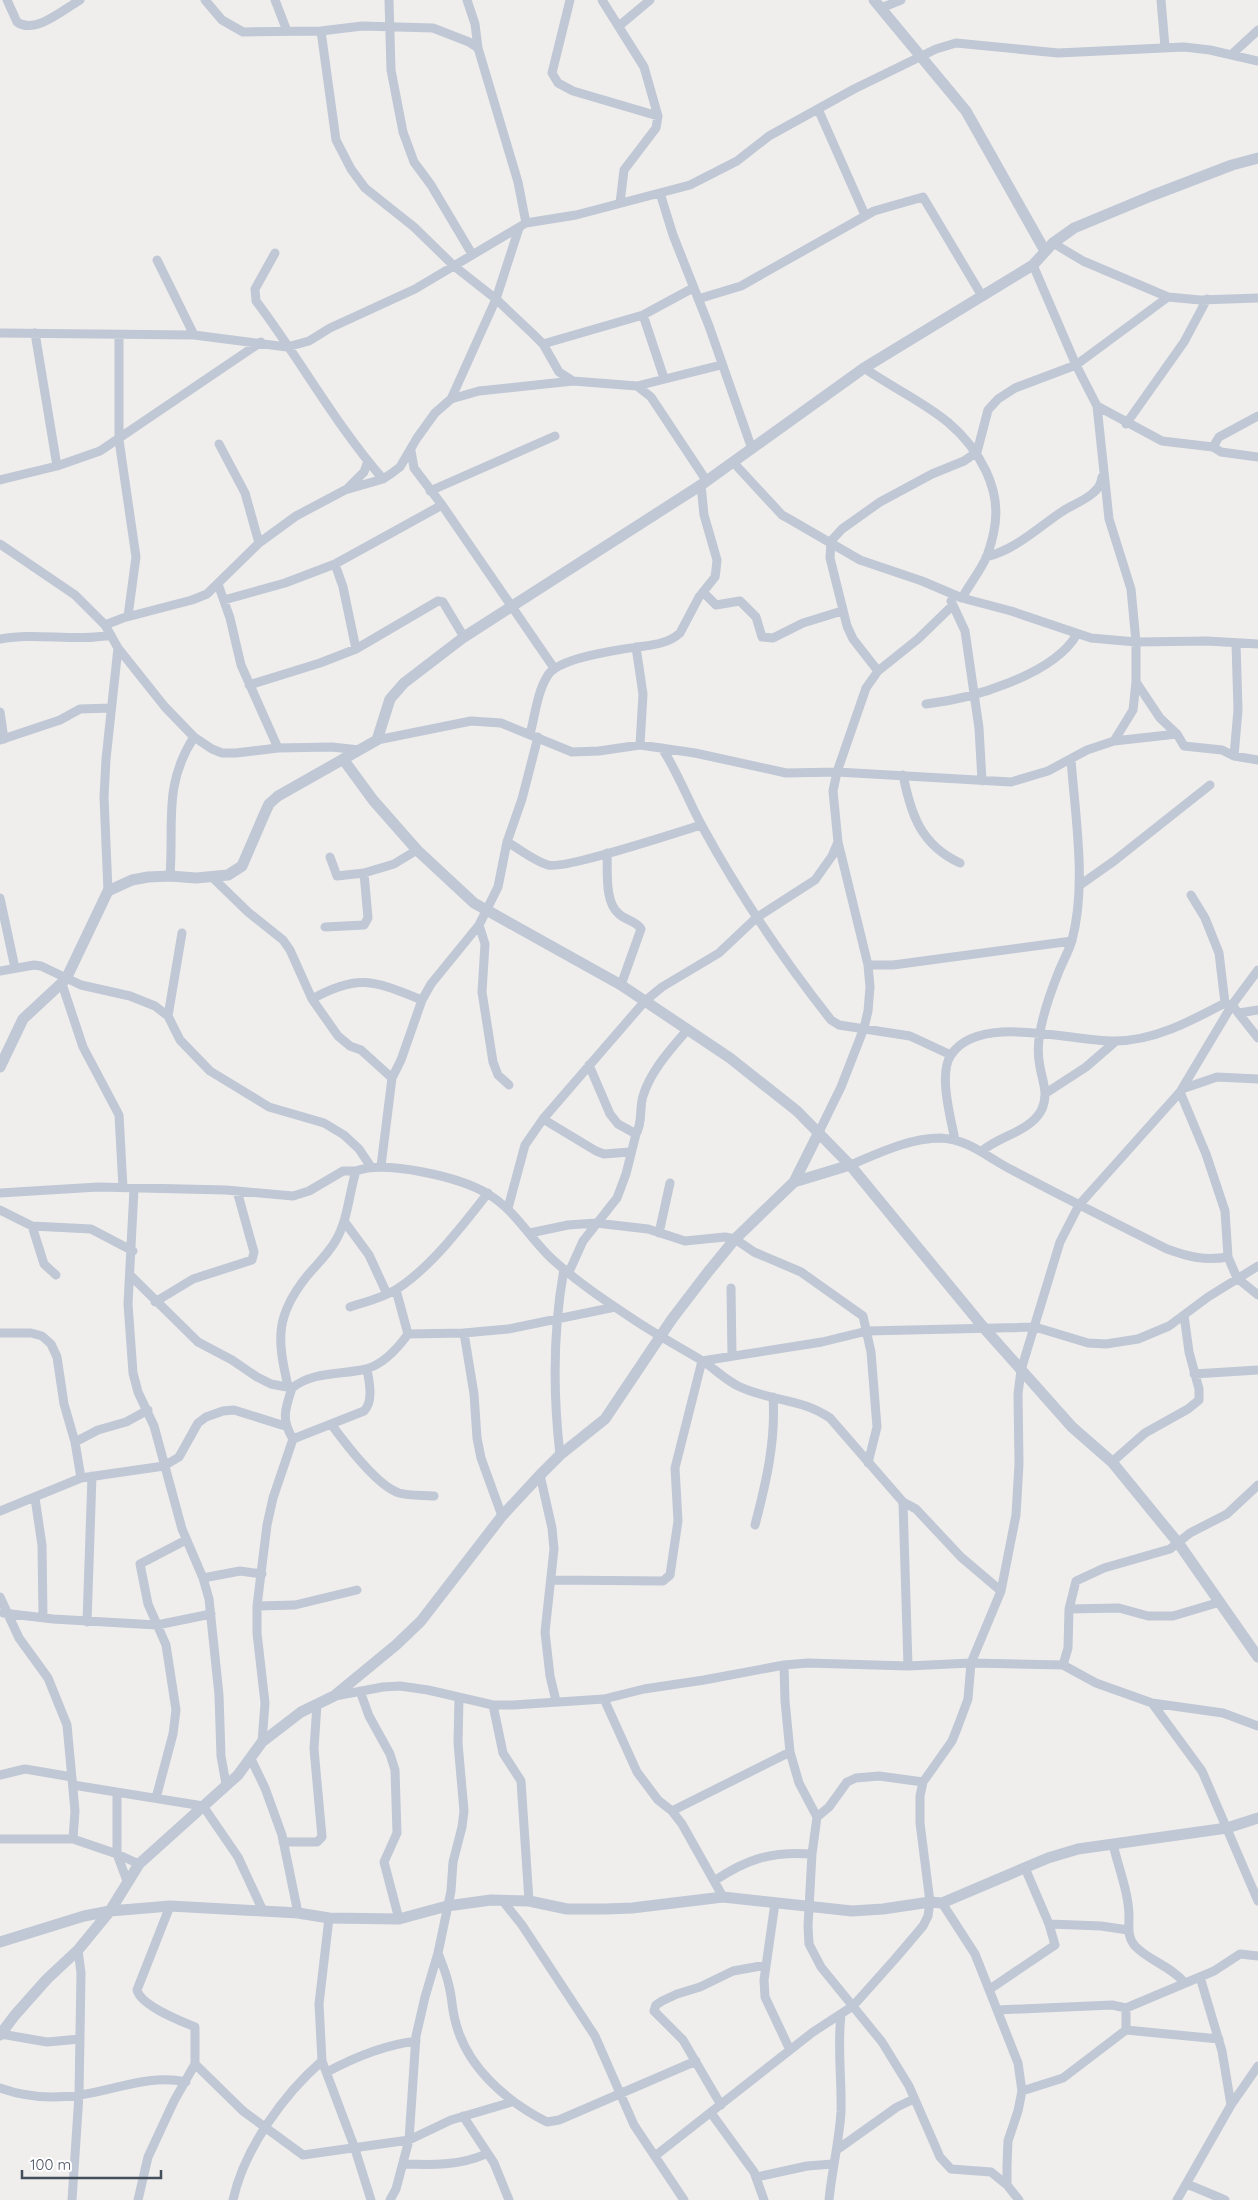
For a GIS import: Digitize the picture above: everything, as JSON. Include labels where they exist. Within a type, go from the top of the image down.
[{"type":"street","points":[[7,0],[17,22],[30,26],[39,24],[80,0]]},
{"type":"street","points":[[205,0],[222,20],[243,32],[321,31],[362,26],[433,28],[469,42],[478,48]]},
{"type":"street","points":[[275,0],[287,31]]},
{"type":"street","points":[[389,0],[391,70],[403,132],[414,162],[431,185],[472,254]]},
{"type":"street","points":[[345,490],[384,479],[400,467],[417,438],[435,413],[451,399],[496,299],[523,226],[513,163],[478,48],[475,24],[467,0]]},
{"type":"street","points":[[570,0],[552,73],[558,83],[573,91],[658,116]]},
{"type":"street","points":[[602,0],[644,67],[658,116],[656,128],[624,170],[620,203]]},
{"type":"street","points":[[619,26],[650,0]]},
{"type":"street","points":[[878,4],[901,0]]},
{"type":"street","points":[[1161,0],[1165,47]]},
{"type":"street","points":[[878,4],[922,55],[966,111],[1049,247],[1168,297],[1207,299],[1258,298]]},
{"type":"street","points":[[1231,55],[1258,30]]},
{"type":"street","points":[[321,31],[336,140],[351,169],[373,196],[414,227],[454,266],[496,299],[543,344],[559,372],[573,381]]},
{"type":"street","points":[[0,333],[194,335],[261,342],[287,347],[309,341],[330,328],[393,301],[523,226],[576,216],[690,185],[736,161],[769,136],[818,109],[922,55],[956,43],[1058,53],[1165,47],[1210,50],[1258,61]]},
{"type":"street","points":[[818,109],[865,215]]},
{"type":"street","points":[[377,740],[390,699],[404,683],[464,638],[704,483],[864,368],[1033,265],[1049,247],[1074,228],[1232,165],[1258,158]]},
{"type":"street","points":[[660,193],[752,450]]},
{"type":"street","points":[[698,299],[741,286],[865,215],[887,206],[924,197],[982,296]]},
{"type":"street","points":[[275,253],[255,289],[256,301],[368,461],[384,479]]},
{"type":"street","points":[[156,260],[194,335]]},
{"type":"street","points":[[1033,265],[1076,364],[1097,406],[1109,519],[1131,589],[1136,642],[1136,682],[1133,710],[1114,741]]},
{"type":"street","points":[[543,344],[643,315],[693,288]]},
{"type":"street","points":[[703,311],[712,296]]},
{"type":"street","points":[[878,671],[853,639],[842,611],[830,558],[831,541],[842,529],[880,502],[925,478],[964,461],[976,452],[988,410],[998,399],[1015,388],[1076,364],[1168,297]]},
{"type":"street","points":[[1126,424],[1184,342],[1207,299]]},
{"type":"street","points":[[643,315],[664,378]]},
{"type":"street","points":[[35,333],[58,466]]},
{"type":"street","points":[[118,334],[119,440],[136,557],[128,616]]},
{"type":"street","points":[[0,480],[58,466],[100,451],[119,440],[261,342]]},
{"type":"street","points":[[451,399],[480,391],[573,381],[637,386],[721,365]]},
{"type":"street","points":[[864,368],[947,420],[964,436],[976,452],[988,475],[997,505],[986,557],[962,598]]},
{"type":"street","points":[[380,1166],[392,1078],[401,1060],[422,1000],[431,984],[480,925],[498,887],[507,842],[522,799],[544,683],[554,668],[574,661],[636,647],[650,646],[675,638],[680,633],[703,592],[715,577],[716,560],[704,515],[704,483],[651,397],[637,386]]},
{"type":"street","points":[[1097,406],[1126,424],[1162,441],[1213,447],[1221,452],[1258,457]]},
{"type":"street","points":[[1213,447],[1220,437],[1258,416]]},
{"type":"street","points":[[430,491],[555,436]]},
{"type":"street","points":[[219,444],[245,493],[259,543]]},
{"type":"street","points":[[411,451],[414,468],[442,505],[554,668]]},
{"type":"street","points":[[105,625],[128,616],[192,600],[207,594],[259,543],[296,516],[357,482],[364,472],[368,461]]},
{"type":"street","points":[[733,462],[782,515],[831,541],[841,550],[860,560],[922,581],[962,598],[1011,611],[1091,638],[1136,642],[1207,641],[1258,644]]},
{"type":"street","points":[[400,467],[414,468]]},
{"type":"street","points":[[986,557],[1000,554],[1019,544],[1063,510],[1093,494],[1101,485],[1103,474]]},
{"type":"street","points":[[224,600],[285,583],[336,564],[442,505]]},
{"type":"street","points":[[0,544],[76,595],[105,625],[118,648],[165,707],[194,737],[222,753],[278,748],[332,747],[359,750]]},
{"type":"street","points":[[336,564],[343,587],[356,649]]},
{"type":"street","points":[[218,584],[241,665],[278,748]]},
{"type":"street","points":[[703,592],[716,605],[740,601],[756,617],[762,637],[766,638],[773,638],[803,623],[842,611]]},
{"type":"street","points":[[946,592],[965,631],[974,696],[982,781]]},
{"type":"street","points":[[249,685],[320,663],[356,649],[438,601],[443,602],[464,638]]},
{"type":"street","points":[[334,1696],[421,1621],[502,1516],[560,1455],[605,1419],[660,1336],[735,1240],[794,1182],[841,1087],[864,1028],[869,1003],[868,965],[838,842],[833,791],[836,772],[866,688],[878,671],[918,638],[953,605]]},
{"type":"street","points":[[926,704],[974,696],[1009,683],[1054,658],[1070,646],[1077,634]]},
{"type":"street","points":[[0,639],[31,635],[73,639],[111,635]]},
{"type":"street","points":[[1234,756],[1238,710],[1236,643]]},
{"type":"street","points":[[636,647],[643,694],[640,745]]},
{"type":"street","points":[[0,1067],[23,1019],[64,981],[108,891],[104,797],[118,648]]},
{"type":"street","points":[[1136,682],[1160,718],[1177,734],[1184,746],[1222,750],[1234,756],[1258,760]]},
{"type":"street","points":[[0,712],[2,739],[60,720],[80,709],[111,708]]},
{"type":"street","points":[[108,891],[132,880],[170,876],[213,878],[228,875],[242,866],[269,804],[278,796],[377,740],[478,721],[501,723],[572,752],[599,751],[640,745],[786,773],[836,772],[1011,782],[1048,771],[1114,741],[1177,734]]},
{"type":"street","points":[[170,876],[174,778],[182,756],[194,737]]},
{"type":"street","points":[[662,748],[681,779],[702,825],[756,918],[831,1020],[839,1026],[864,1028],[910,1036],[951,1055]]},
{"type":"street","points":[[343,759],[373,800],[417,850],[485,911],[621,985],[730,1058],[797,1111],[850,1165],[984,1328],[1072,1427],[1112,1462],[1179,1544],[1258,1657]]},
{"type":"street","points":[[982,1151],[990,1143],[1012,1134],[1036,1118],[1042,1109],[1046,1093],[1040,1067],[1039,1035],[1044,1011],[1072,942],[1080,885],[1071,759]]},
{"type":"street","points":[[903,775],[910,808],[923,834],[941,853],[960,863]]},
{"type":"street","points":[[1080,885],[1114,861],[1210,785]]},
{"type":"street","points":[[507,842],[549,865],[580,861],[702,825]]},
{"type":"street","points":[[508,1208],[524,1145],[588,1064],[645,1001],[662,987],[719,953],[756,918],[815,880],[832,856],[838,842]]},
{"type":"street","points":[[330,857],[337,876],[364,874],[400,861],[417,850]]},
{"type":"street","points":[[607,853],[610,891],[617,913],[639,925],[642,929],[621,985]]},
{"type":"street","points":[[325,927],[361,927],[367,922],[364,874]]},
{"type":"street","points":[[213,878],[248,912],[283,940],[290,950],[312,999],[344,1043],[362,1050],[392,1078]]},
{"type":"street","points":[[1191,895],[1205,918],[1218,953],[1228,1004],[1239,1013],[1258,1038]]},
{"type":"street","points":[[0,898],[15,968]]},
{"type":"street","points":[[480,925],[485,944],[482,992],[492,1054],[498,1075],[509,1086]]},
{"type":"street","points":[[168,1016],[182,932]]},
{"type":"street","points":[[868,965],[894,965],[1072,942]]},
{"type":"street","points":[[0,971],[34,965],[41,966],[64,981],[130,996],[155,1006],[168,1016],[180,1040],[210,1070],[269,1107],[324,1123],[344,1134],[359,1148],[371,1167]]},
{"type":"street","points":[[655,2156],[790,2050],[853,2006],[923,1926],[928,1916],[930,1902],[920,1823],[920,1796],[924,1782],[952,1742],[968,1699],[972,1663],[1001,1591],[1016,1515],[1019,1464],[1018,1394],[1021,1370],[1060,1242],[1080,1205],[1181,1091],[1228,1004],[1258,970]]},
{"type":"street","points":[[64,981],[82,1047],[119,1115],[124,1188]]},
{"type":"street","points":[[312,999],[343,984],[364,982],[379,984],[422,1000]]},
{"type":"street","points":[[955,1140],[946,1084],[951,1055],[968,1041],[1000,1031],[1116,1042],[1166,1031],[1228,1004]]},
{"type":"street","points":[[1239,1013],[1258,1010]]},
{"type":"street","points":[[560,1455],[555,1392],[557,1318],[566,1271],[596,1223],[616,1198],[626,1174],[630,1152],[640,1126],[644,1092],[659,1063],[688,1029]]},
{"type":"street","points":[[1046,1093],[1086,1067],[1116,1042]]},
{"type":"street","points":[[588,1064],[610,1114],[618,1124],[636,1134]]},
{"type":"street","points":[[1181,1091],[1217,1077],[1258,1079]]},
{"type":"street","points":[[1181,1091],[1206,1154],[1225,1211],[1228,1257],[1238,1278],[1258,1294]]},
{"type":"street","points":[[543,1119],[596,1151],[604,1154],[630,1152]]},
{"type":"street","points":[[794,1182],[916,1142],[941,1138],[955,1140],[982,1151],[1009,1169],[1176,1252],[1193,1258],[1210,1260],[1228,1257]]},
{"type":"street","points":[[0,1193],[98,1187],[237,1191],[293,1196],[309,1191],[343,1171],[356,1171],[380,1166],[442,1176],[488,1194],[508,1208],[549,1256],[615,1307],[702,1361],[739,1387],[817,1409],[830,1418],[904,1502],[916,1509],[961,1557],[1001,1591]]},
{"type":"street","points":[[293,1439],[285,1426],[286,1406],[290,1387],[279,1346],[280,1328],[295,1294],[336,1242],[344,1221],[356,1171]]},
{"type":"street","points":[[659,1233],[670,1183]]},
{"type":"street","points":[[134,1189],[131,1276],[128,1304],[133,1373],[138,1392],[148,1410],[186,1540],[203,1578],[211,1614],[219,1695],[221,1756],[226,1784]]},
{"type":"street","points":[[155,1302],[193,1279],[252,1260],[254,1252],[237,1191]]},
{"type":"street","points":[[350,1307],[396,1290],[435,1255],[465,1223],[488,1194]]},
{"type":"street","points":[[0,1210],[32,1226],[91,1229],[132,1251]]},
{"type":"street","points":[[344,1221],[369,1255],[387,1294]]},
{"type":"street","points":[[530,1233],[568,1225],[596,1223],[634,1227],[685,1241],[724,1237],[735,1240],[754,1252],[801,1272],[863,1316],[872,1362],[877,1427],[868,1462]]},
{"type":"street","points":[[32,1226],[44,1264],[56,1275]]},
{"type":"street","points":[[702,1361],[822,1342],[867,1332],[1034,1327],[1088,1344],[1106,1344],[1138,1339],[1169,1326],[1258,1266]]},
{"type":"street","points":[[131,1276],[155,1302],[198,1342],[271,1384],[290,1387],[309,1378],[367,1369],[387,1358],[408,1334],[464,1333],[508,1328],[615,1307]]},
{"type":"street","points":[[731,1288],[732,1356]]},
{"type":"street","points":[[396,1290],[408,1334]]},
{"type":"street","points":[[1112,1462],[1145,1433],[1197,1402],[1199,1389],[1194,1374],[1184,1315]]},
{"type":"street","points":[[0,1334],[31,1333],[42,1336],[51,1344],[57,1357],[64,1404],[75,1442],[81,1478]]},
{"type":"street","points":[[464,1333],[478,1445],[502,1516]]},
{"type":"street","points":[[552,1580],[662,1581],[670,1575],[677,1535],[676,1468],[702,1361]]},
{"type":"street","points":[[262,1742],[265,1703],[257,1633],[257,1606],[267,1525],[273,1498],[293,1439],[368,1407],[367,1369]]},
{"type":"street","points":[[1194,1374],[1258,1370]]},
{"type":"street","points":[[755,1525],[772,1450],[773,1397]]},
{"type":"street","points":[[75,1442],[98,1430],[126,1422],[148,1410]]},
{"type":"street","points":[[0,1511],[81,1478],[164,1466],[179,1457],[198,1423],[206,1417],[223,1411],[234,1410],[285,1426]]},
{"type":"street","points":[[331,1424],[358,1458],[388,1488],[408,1495],[434,1496]]},
{"type":"street","points":[[540,1475],[552,1528],[554,1549],[545,1632],[550,1676],[556,1701]]},
{"type":"street","points":[[87,1622],[92,1476]]},
{"type":"street","points":[[1063,1665],[1068,1648],[1070,1609],[1076,1581],[1104,1568],[1170,1549],[1179,1544],[1190,1533],[1227,1514],[1258,1486]]},
{"type":"street","points":[[35,1498],[42,1546],[43,1617]]},
{"type":"street","points":[[904,1502],[908,1666]]},
{"type":"street","points":[[156,1798],[176,1724],[176,1710],[169,1659],[163,1636],[148,1604],[140,1564],[186,1540]]},
{"type":"street","points":[[203,1578],[240,1571],[262,1574]]},
{"type":"street","points":[[257,1606],[295,1605],[357,1590]]},
{"type":"street","points":[[0,1597],[3,1613],[29,1654],[48,1678],[67,1725],[73,1781],[75,1824],[73,1839]]},
{"type":"street","points":[[1070,1609],[1119,1608],[1148,1616],[1173,1616],[1220,1602]]},
{"type":"street","points":[[3,1613],[87,1622],[157,1625],[211,1614]]},
{"type":"street","points":[[0,2034],[47,1979],[78,1950],[110,1911],[126,1881],[139,1864],[252,1759],[262,1742],[282,1725],[334,1696],[400,1686],[494,1705],[604,1699],[644,1689],[784,1665],[808,1663],[908,1666],[972,1663],[1063,1665],[1096,1683],[1152,1703],[1223,1712],[1258,1726]]},
{"type":"street","points":[[784,1665],[784,1701],[790,1752],[799,1783],[817,1817],[812,1854],[809,1944],[821,1967],[882,2042],[909,2086],[940,2157],[951,2169],[991,2172],[1007,2185],[1019,2200]]},
{"type":"street","points":[[360,1691],[368,1716],[390,1754],[395,1770],[397,1833],[384,1862],[399,1919]]},
{"type":"street","points":[[390,2200],[403,2164],[409,2140],[416,2041],[425,1997],[438,1954],[464,1812],[458,1743],[459,1698]]},
{"type":"street","points":[[604,1699],[637,1772],[658,1800],[672,1811],[682,1824],[722,1897]]},
{"type":"street","points":[[1152,1703],[1202,1771],[1258,1901]]},
{"type":"street","points":[[283,1842],[317,1842],[322,1837],[314,1749],[317,1704]]},
{"type":"street","points":[[494,1705],[503,1753],[521,1781],[529,1901]]},
{"type":"street","points":[[672,1811],[790,1752]]},
{"type":"street","points":[[252,1759],[275,1815],[283,1842],[298,1913]]},
{"type":"street","points":[[0,1776],[25,1769],[117,1792],[203,1806],[238,1857],[263,1911]]},
{"type":"street","points":[[817,1817],[829,1807],[847,1782],[856,1778],[879,1776],[924,1782]]},
{"type":"street","points":[[117,1792],[118,1854],[126,1881]]},
{"type":"street","points":[[0,1942],[84,1916],[110,1911],[170,1906],[298,1913],[329,1918],[399,1919],[466,1902],[529,1901],[567,1909],[605,1910],[722,1897],[866,1911],[930,1902],[942,1903],[1025,1868],[1078,1849],[1227,1828],[1258,1818]]},
{"type":"street","points":[[0,1839],[73,1839],[118,1854],[139,1864]]},
{"type":"street","points":[[1113,1844],[1128,1908],[1128,1930],[1134,1945],[1144,1954],[1179,1976],[1185,1983]]},
{"type":"street","points":[[714,1881],[750,1860],[790,1852],[812,1854]]},
{"type":"street","points":[[990,1989],[1055,1945],[1049,1924],[1025,1868]]},
{"type":"street","points":[[502,1900],[522,1924],[595,2036],[637,2131],[684,2200]]},
{"type":"street","points":[[775,1902],[766,1965],[765,1997],[790,2050]]},
{"type":"street","points":[[942,1903],[975,1954],[1018,2063],[1022,2091],[1018,2111],[1008,2141],[1007,2185]]},
{"type":"street","points":[[138,2200],[148,2157],[195,2064],[196,2027],[168,2015],[145,2001],[138,1995],[137,1990],[170,1906]]},
{"type":"street","points":[[329,1918],[319,2004],[322,2061],[354,2146],[371,2200]]},
{"type":"street","points":[[1049,1924],[1101,1926],[1128,1930]]},
{"type":"street","points":[[72,2200],[79,2096],[81,1973],[78,1950]]},
{"type":"street","points":[[438,1954],[449,1984],[454,2019],[464,2045],[487,2078],[512,2102],[542,2120],[552,2122],[696,2062]]},
{"type":"street","points":[[997,2010],[1112,2006],[1126,2008],[1157,1997],[1214,1971],[1240,1954],[1258,1956]]},
{"type":"street","points":[[720,2105],[683,2040],[654,2011],[656,2005],[733,1971],[766,1965]]},
{"type":"street","points":[[1200,1977],[1219,2039],[1231,2105]]},
{"type":"street","points":[[1126,2008],[1126,2030]]},
{"type":"street","points":[[829,2200],[833,2164],[838,2149],[841,2110],[839,2030],[842,2015]]},
{"type":"street","points":[[1022,2091],[1063,2078],[1126,2030],[1219,2039]]},
{"type":"street","points":[[0,2034],[47,2042],[80,2040]]},
{"type":"street","points":[[327,2072],[366,2054],[399,2043],[416,2041]]},
{"type":"street","points":[[233,2200],[244,2168],[266,2127],[306,2075],[322,2061]]},
{"type":"street","points":[[195,2064],[244,2111],[303,2155],[354,2146],[369,2146],[409,2140],[430,2129],[463,2116],[512,2102]]},
{"type":"street","points":[[1177,2200],[1231,2105],[1258,2066]]},
{"type":"street","points":[[0,2088],[19,2095],[79,2096],[160,2079],[186,2082]]},
{"type":"street","points":[[838,2149],[897,2107],[914,2100]]},
{"type":"street","points":[[712,2113],[757,2177],[764,2200]]},
{"type":"street","points":[[463,2116],[486,2154],[494,2163],[509,2200]]},
{"type":"street","points":[[403,2164],[448,2165],[471,2160],[486,2154]]},
{"type":"street","points":[[757,2177],[807,2166],[833,2164]]},
{"type":"street","points":[[1186,2184],[1226,2200]]}]
